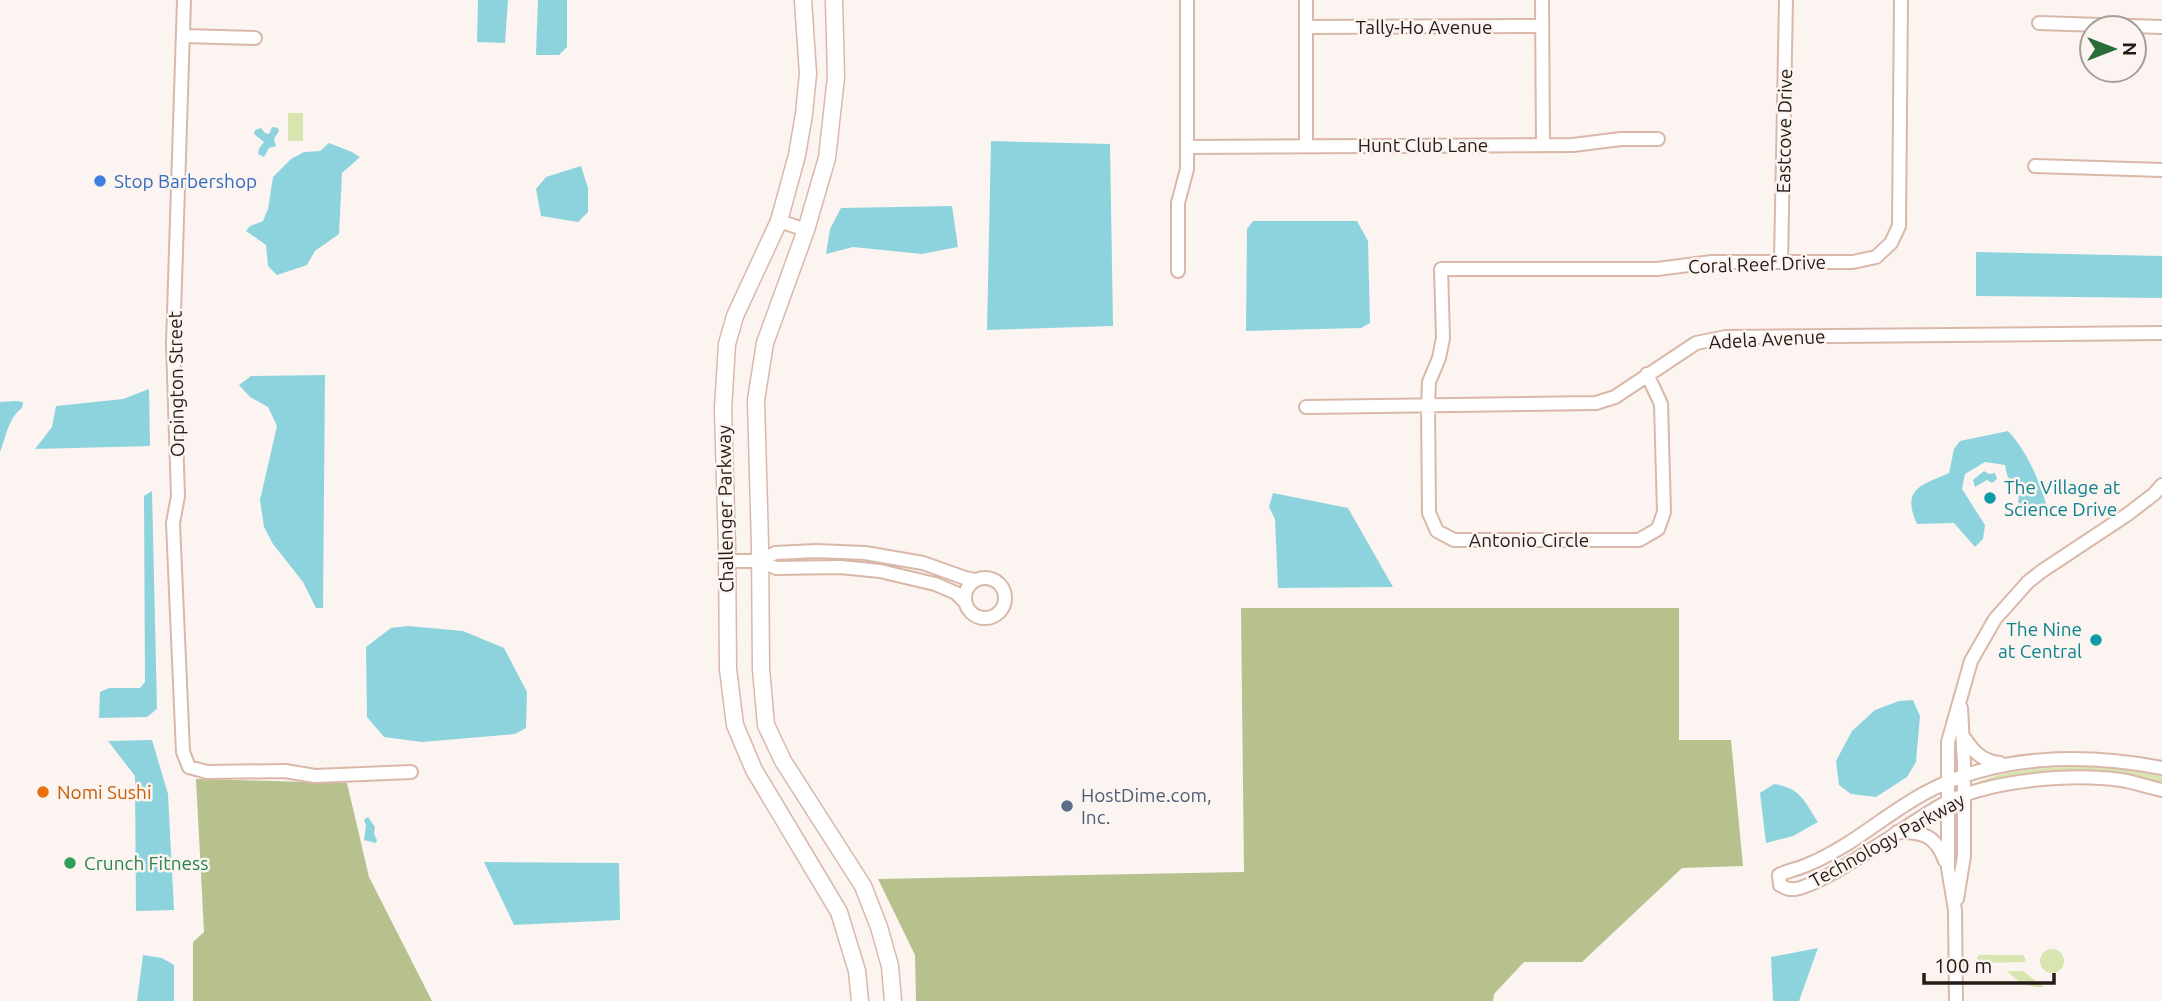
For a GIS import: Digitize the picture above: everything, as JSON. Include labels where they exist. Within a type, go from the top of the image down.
[{"type":"main road","name":"Challenger Parkway","points":[[803,0],[808,74],[797,155],[779,221],[735,316],[727,344],[723,409],[728,669],[735,725],[754,770],[839,912],[857,971],[860,1001]]},
{"type":"main road","name":"Challenger Parkway","points":[[834,0],[836,77],[827,158],[806,230],[765,343],[756,400],[761,669],[766,725],[783,761],[863,886],[879,927],[890,967],[893,1001]]},
{"type":"street","name":"Orpington Street","points":[[184,0],[173,344],[178,496],[173,523],[183,752],[189,767],[207,772],[285,771],[315,776],[411,772]]},
{"type":"street","points":[[1178,271],[1178,203],[1186,177],[1188,147],[1187,0]]},
{"type":"street","points":[[1306,0],[1306,145]]},
{"type":"street","points":[[1542,0],[1543,145]]},
{"type":"street","name":"Eastcove Drive","points":[[1781,262],[1786,0]]},
{"type":"street","name":"Coral Reef Drive","points":[[1443,338],[1441,269],[1657,269],[1712,262],[1853,262],[1876,257],[1891,243],[1899,226],[1901,0]]},
{"type":"street","points":[[2039,23],[2162,27]]},
{"type":"street","name":"Tally-Ho Avenue","points":[[1306,27],[1541,26]]},
{"type":"street","points":[[183,36],[256,38]]},
{"type":"street","name":"Hunt Club Lane","points":[[1188,147],[1573,145],[1621,139],[1658,139]]},
{"type":"street","points":[[2035,166],[2162,170]]},
{"type":"street","points":[[779,221],[806,230]]},
{"type":"street","name":"Adela Avenue","points":[[1306,407],[1596,403],[1615,397],[1696,343],[1726,337],[2162,333]]},
{"type":"street","name":"Antonio Circle","points":[[1443,338],[1439,358],[1429,382],[1429,513],[1437,531],[1454,540],[1639,540],[1658,529],[1664,512],[1661,404],[1647,374]]},
{"type":"street","points":[[1956,1001],[1955,910],[1948,868],[1948,742],[1966,676],[1995,619],[2012,598],[2042,571],[2128,514],[2162,485]]},
{"type":"street","points":[[727,561],[760,561],[776,568],[860,568],[904,575],[956,593],[967,609],[981,618],[992,617],[1001,610],[1005,598],[1000,584],[989,578],[965,578],[923,563],[865,553],[775,553],[760,561]]},
{"type":"street","points":[[964,601],[967,588],[975,580]]},
{"type":"street","points":[[1955,910],[1964,856],[1963,735],[1960,701]]},
{"type":"street","points":[[1963,735],[1983,760],[2007,764]]},
{"type":"street","name":"Technology Parkway","points":[[2162,768],[2141,764],[2070,760],[2007,764],[1964,776],[1925,793],[1847,844],[1810,864],[1779,876],[1780,885],[1790,890],[1828,877],[1897,832],[1964,795],[2010,784],[2070,777],[2122,780],[2162,790]]},
{"type":"street","points":[[1897,832],[1913,832],[1930,838],[1941,850],[1948,868]]},
{"type":"green space","points":[[288,113],[303,113],[303,141],[288,141]]},
{"type":"green space","points":[[1241,608],[1679,608],[1679,740],[1731,740],[1743,866],[1682,868],[1582,962],[1524,962],[1494,994],[1493,1001],[916,1001],[915,955],[878,879],[1244,872]]},
{"type":"green space","points":[[2092,767],[2142,769],[2162,774],[2162,782],[2127,775],[1975,787],[1973,785],[2016,771]]},
{"type":"green space","points":[[196,779],[347,783],[369,877],[432,1001],[193,1001],[193,942],[204,932]]},
{"type":"green space","points":[[1956,808],[1959,810],[1959,861],[1954,863],[1951,811]]},
{"type":"green space","points":[[2052,949],[2061,952],[2064,961],[2061,970],[2052,973],[2043,970],[2040,961],[2043,952]]},
{"type":"green space","points":[[1979,955],[2023,955],[2026,960],[1978,963]]},
{"type":"green space","points":[[2007,971],[2023,971],[2044,987],[2024,984]]},
{"type":"water","points":[[478,0],[508,0],[505,43],[477,42]]},
{"type":"water","points":[[538,0],[567,0],[567,47],[559,55],[536,55]]},
{"type":"water","points":[[272,127],[278,128],[279,131],[274,139],[276,146],[269,148],[264,157],[258,154],[264,142],[254,134],[255,130],[261,128],[269,134]]},
{"type":"water","points":[[991,141],[1110,144],[1113,326],[987,330]]},
{"type":"water","points":[[329,143],[360,157],[342,173],[339,234],[315,251],[307,265],[277,275],[268,266],[266,245],[246,231],[250,226],[263,221],[268,209],[273,177],[291,159],[304,152],[320,151]]},
{"type":"water","points":[[581,166],[588,188],[588,212],[578,222],[541,216],[536,189],[546,177]]},
{"type":"water","points":[[952,206],[958,247],[922,254],[853,247],[826,254],[830,229],[841,208]]},
{"type":"water","points":[[1253,221],[1357,221],[1368,241],[1370,323],[1361,328],[1246,331],[1247,229]]},
{"type":"water","points":[[1976,252],[2162,256],[2162,298],[1976,296]]},
{"type":"water","points":[[325,375],[323,608],[316,608],[303,582],[273,544],[264,527],[260,500],[277,426],[268,407],[250,397],[239,385],[251,376]]},
{"type":"water","points":[[149,389],[150,446],[35,449],[52,427],[56,406],[123,399]]},
{"type":"water","points":[[0,402],[23,402],[22,408],[10,423],[0,452]]},
{"type":"water","points":[[2008,431],[2031,465],[2046,504],[2033,509],[2018,503],[2019,495],[2007,475],[2005,465],[1985,462],[1965,474],[1962,489],[1985,525],[1983,539],[1975,547],[1954,523],[1917,524],[1911,503],[1916,490],[1949,473],[1954,449],[1960,441]]},
{"type":"water","points":[[1984,471],[1995,473],[1997,479],[1992,483],[1987,480],[1975,487],[1973,480]]},
{"type":"water","points":[[152,491],[157,709],[147,717],[99,718],[100,692],[109,688],[140,688],[145,682],[144,496]]},
{"type":"water","points":[[1273,493],[1348,508],[1393,587],[1278,588],[1275,519],[1269,507]]},
{"type":"water","points":[[408,626],[463,631],[504,648],[527,692],[526,728],[515,734],[422,742],[384,737],[367,717],[366,647],[391,628]]},
{"type":"water","points":[[1913,700],[1920,716],[1916,762],[1907,777],[1876,797],[1851,794],[1839,785],[1836,761],[1852,731],[1875,710],[1899,701]]},
{"type":"water","points":[[152,740],[168,794],[174,910],[136,911],[135,776],[108,741]]},
{"type":"water","points":[[1774,784],[1796,792],[1818,822],[1793,836],[1766,843],[1760,793]]},
{"type":"water","points":[[368,817],[375,827],[376,843],[364,840],[364,820]]},
{"type":"water","points":[[484,862],[619,863],[620,920],[514,925]]},
{"type":"water","points":[[1818,948],[1799,1001],[1773,1001],[1771,957]]},
{"type":"water","points":[[143,955],[162,958],[174,965],[174,1001],[137,1001]]},
{"type":"place","name":"Stop Barbershop","points":[[100,181]]},
{"type":"place","name":"The Village at Science Drive","points":[[1990,498]]},
{"type":"place","name":"The Nine at Central","points":[[2096,640]]},
{"type":"place","name":"Nomi Sushi","points":[[43,792]]},
{"type":"place","name":"HostDime.com, Inc.","points":[[1067,806]]},
{"type":"place","name":"Crunch Fitness","points":[[70,863]]}]
